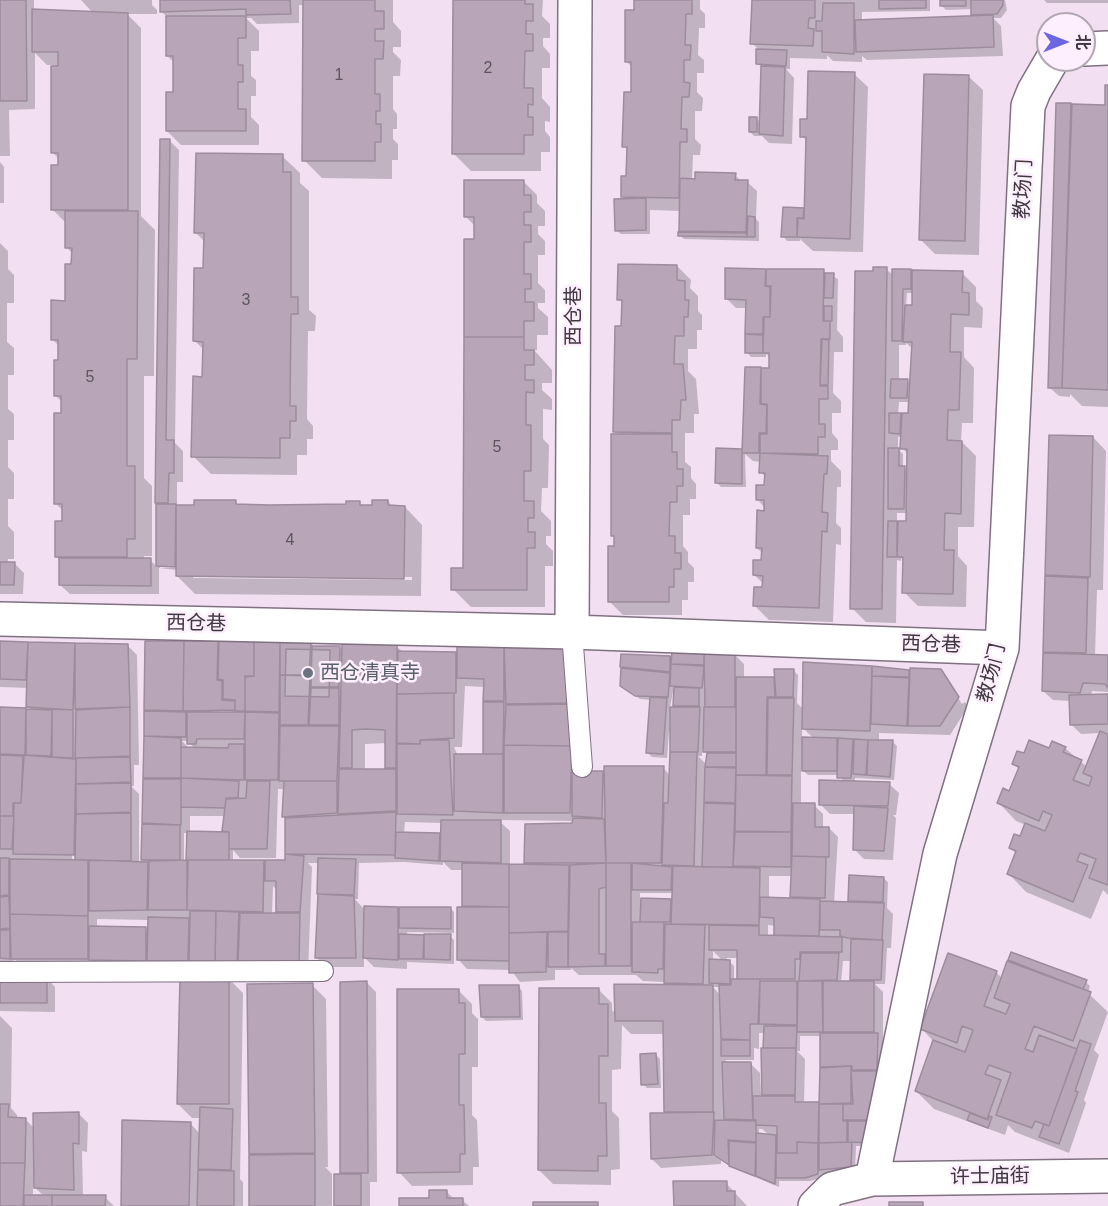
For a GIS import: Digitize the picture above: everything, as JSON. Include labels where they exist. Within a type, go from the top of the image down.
[{"type":"street","name":"西仓巷","points":[[572,632],[575,0]]},
{"type":"street","name":"教场门","points":[[872,1179],[940,854],[1002,648],[1028,106],[1045,72]]},
{"type":"street","name":"西仓巷","points":[[0,620],[572,632],[1002,648]]},
{"type":"street","name":"许士庙街","points":[[872,1179],[1108,1176]]},
{"type":"street","points":[[815,1206],[832,1189],[872,1179]]},
{"type":"lane","points":[[572,632],[582,767]]},
{"type":"lane","points":[[0,972],[323,971]]},
{"type":"building","points":[[0,0],[26,0],[27,101],[0,101]]},
{"type":"building","points":[[160,0],[290,0],[291,14],[246,15],[246,9],[160,12]]},
{"type":"building","points":[[303,0],[375,0],[375,11],[384,11],[384,29],[375,29],[375,41],[384,41],[383,59],[375,59],[375,94],[380,94],[380,111],[376,111],[376,124],[381,124],[381,142],[375,142],[375,161],[302,161]]},
{"type":"building","points":[[453,0],[525,0],[525,4],[533,4],[533,21],[526,21],[526,34],[533,34],[533,51],[525,51],[524,88],[533,88],[533,105],[528,104],[528,117],[533,117],[533,135],[524,135],[524,154],[452,154]]},
{"type":"building","points":[[634,0],[692,0],[692,14],[686,14],[685,45],[691,45],[690,60],[684,60],[684,82],[690,83],[689,97],[682,97],[681,129],[687,129],[687,142],[680,142],[679,198],[621,197],[621,176],[626,176],[627,147],[622,147],[624,92],[631,92],[631,62],[625,62],[625,10],[634,10]]},
{"type":"building","points":[[752,0],[815,0],[815,18],[809,18],[808,28],[814,29],[813,46],[750,44]]},
{"type":"building","points":[[879,0],[926,0],[926,8],[879,9]]},
{"type":"building","points":[[940,0],[966,0],[966,6],[940,6]]},
{"type":"building","points":[[971,0],[1003,0],[1003,5],[997,14],[971,15]]},
{"type":"building","points":[[823,3],[854,3],[854,54],[822,52],[822,31],[816,31],[816,21],[822,21]]},
{"type":"building","points":[[32,9],[128,13],[128,210],[51,210],[51,165],[58,165],[58,153],[51,153],[51,66],[58,66],[58,52],[32,52]]},
{"type":"building","points":[[993,15],[994,47],[856,52],[855,20]]},
{"type":"building","points":[[166,16],[246,16],[246,38],[238,38],[238,65],[243,65],[243,82],[238,82],[238,109],[246,109],[246,131],[166,131],[166,92],[173,92],[173,56],[166,56]]},
{"type":"building","points":[[756,49],[787,50],[786,66],[756,64]]},
{"type":"building","points":[[761,66],[785,67],[783,136],[759,134]]},
{"type":"building","points":[[808,71],[855,72],[850,239],[797,237],[798,218],[804,219],[806,137],[800,137],[800,119],[807,119]]},
{"type":"building","points":[[924,74],[969,75],[965,241],[919,240]]},
{"type":"building","points":[[1105,85],[1108,85],[1108,390],[1062,388],[1072,104],[1105,105]]},
{"type":"building","points":[[1056,103],[1071,103],[1062,388],[1048,388]]},
{"type":"building","points":[[749,117],[757,117],[757,132],[749,132]]},
{"type":"building","points":[[160,139],[170,139],[166,440],[174,440],[174,473],[169,473],[168,503],[155,503]]},
{"type":"building","points":[[196,153],[283,154],[283,172],[291,172],[291,297],[298,297],[298,314],[291,314],[290,406],[296,406],[296,421],[290,421],[290,438],[280,438],[280,458],[191,457],[193,376],[202,377],[203,342],[193,341],[194,268],[203,268],[204,233],[194,233]]},
{"type":"building","points":[[695,172],[736,173],[735,180],[748,180],[746,232],[679,231],[680,178],[695,179]]},
{"type":"building","points":[[464,180],[524,180],[524,195],[531,195],[531,212],[524,212],[524,225],[531,225],[531,242],[524,242],[524,274],[531,274],[531,289],[525,289],[525,302],[534,302],[534,321],[524,321],[524,337],[464,337],[464,239],[474,239],[474,217],[464,217]]},
{"type":"building","points":[[646,198],[646,230],[615,231],[614,199]]},
{"type":"building","points":[[783,207],[804,208],[803,218],[797,218],[797,237],[781,237]]},
{"type":"building","points":[[65,211],[138,211],[137,359],[127,359],[127,466],[135,466],[135,539],[127,539],[127,557],[55,557],[55,521],[62,521],[62,504],[54,504],[54,413],[61,413],[61,396],[54,396],[54,360],[58,360],[58,340],[51,340],[51,300],[65,301],[65,264],[71,264],[72,248],[65,248]]},
{"type":"building","points":[[748,216],[755,217],[755,237],[747,237]]},
{"type":"building","points":[[678,232],[747,233],[747,237],[678,236]]},
{"type":"building","points":[[618,264],[677,265],[677,280],[685,281],[685,300],[689,300],[688,317],[684,317],[684,336],[675,336],[674,364],[683,364],[686,400],[681,400],[680,420],[672,420],[672,433],[613,432],[615,326],[621,326],[622,300],[617,300]]},
{"type":"building","points":[[873,267],[887,267],[882,609],[850,609],[855,271],[873,271]]},
{"type":"building","points":[[725,268],[766,269],[765,286],[770,287],[770,317],[763,317],[763,334],[745,334],[746,300],[725,299]]},
{"type":"building","points":[[766,269],[824,269],[823,321],[830,321],[830,339],[821,339],[820,386],[828,386],[828,399],[819,399],[819,424],[825,424],[825,437],[818,437],[818,454],[760,453],[760,434],[767,434],[767,404],[761,404],[761,368],[769,368],[769,353],[763,353],[764,317],[770,317],[771,286],[766,286]]},
{"type":"building","points":[[892,269],[911,269],[911,289],[903,289],[902,341],[892,341]]},
{"type":"building","points":[[912,270],[963,271],[962,292],[969,293],[969,315],[951,314],[950,352],[961,352],[959,410],[948,410],[947,440],[962,441],[961,514],[945,513],[944,550],[954,550],[953,594],[902,593],[903,557],[897,557],[898,521],[906,521],[907,449],[900,449],[902,413],[908,413],[912,342],[903,342],[905,305],[912,305]]},
{"type":"building","points":[[825,273],[834,273],[833,298],[824,298]]},
{"type":"building","points":[[824,306],[832,306],[832,321],[824,321]]},
{"type":"building","points":[[745,334],[763,335],[763,353],[745,353]]},
{"type":"building","points":[[464,337],[524,337],[524,350],[534,350],[534,365],[525,365],[525,380],[534,380],[534,393],[526,392],[526,425],[531,425],[531,471],[524,471],[524,501],[534,501],[534,518],[528,518],[528,532],[535,532],[535,548],[527,548],[527,590],[451,590],[451,568],[463,568]]},
{"type":"building","points":[[822,339],[829,340],[828,385],[820,385]]},
{"type":"building","points":[[745,367],[761,367],[760,404],[767,405],[766,433],[759,433],[759,453],[742,453]]},
{"type":"building","points":[[891,379],[908,379],[907,398],[890,398]]},
{"type":"building","points":[[889,413],[901,413],[900,434],[889,433]]},
{"type":"building","points":[[611,434],[672,434],[672,452],[677,452],[677,469],[683,469],[683,486],[677,486],[677,502],[670,502],[669,536],[675,536],[675,553],[681,553],[681,569],[674,569],[674,587],[669,587],[669,602],[608,602],[608,546],[614,546],[614,536],[611,536]]},
{"type":"building","points":[[1049,435],[1093,436],[1090,577],[1045,575]]},
{"type":"building","points":[[716,448],[742,449],[742,484],[715,483]]},
{"type":"building","points":[[888,448],[899,448],[899,466],[905,466],[904,509],[888,509]]},
{"type":"building","points":[[760,453],[828,456],[827,474],[824,474],[822,512],[828,513],[827,532],[822,531],[819,608],[753,606],[754,587],[762,587],[763,576],[753,575],[753,560],[761,560],[762,548],[756,548],[757,510],[764,511],[764,500],[756,500],[756,485],[764,485],[765,473],[759,473]]},
{"type":"building","points":[[194,500],[236,500],[236,504],[269,505],[346,504],[346,501],[360,501],[360,505],[372,505],[372,500],[388,500],[388,505],[405,506],[404,579],[176,576],[176,505],[194,505]]},
{"type":"building","points":[[156,504],[176,504],[175,567],[156,566]]},
{"type":"building","points":[[888,521],[897,521],[897,557],[887,557]]},
{"type":"building","points":[[59,558],[151,558],[151,586],[59,585]]},
{"type":"building","points":[[0,562],[15,562],[14,585],[0,585]]},
{"type":"building","points":[[1045,576],[1088,578],[1086,653],[1043,652]]},
{"type":"building","points":[[0,641],[28,642],[26,680],[0,679]]},
{"type":"building","points":[[145,641],[184,641],[183,711],[144,710]]},
{"type":"building","points":[[184,641],[218,641],[217,680],[222,681],[222,700],[235,701],[235,710],[183,711]]},
{"type":"building","points":[[219,641],[254,641],[254,676],[245,676],[245,711],[235,711],[235,700],[223,699],[223,680],[218,679]]},
{"type":"building","points":[[254,641],[280,641],[279,712],[245,711],[245,677],[254,676]]},
{"type":"building","points":[[280,641],[311,641],[309,675],[280,675]]},
{"type":"building","points":[[28,642],[75,643],[73,710],[26,707]]},
{"type":"building","points":[[75,643],[128,644],[130,707],[75,709]]},
{"type":"building","points":[[342,644],[397,644],[396,768],[385,768],[385,730],[365,729],[352,730],[352,768],[339,768]]},
{"type":"building","points":[[312,646],[340,646],[339,687],[311,687]]},
{"type":"building","points":[[457,646],[504,646],[504,701],[483,701],[484,679],[457,678]]},
{"type":"building","points":[[504,646],[570,647],[569,703],[506,704]]},
{"type":"building","name":"西仓清真寺","points":[[286,649],[330,650],[329,697],[285,696]]},
{"type":"building","points":[[398,651],[456,652],[456,693],[397,694]]},
{"type":"building","points":[[672,652],[704,654],[704,665],[671,664]]},
{"type":"building","points":[[704,653],[735,654],[735,707],[705,707]]},
{"type":"building","points":[[1043,653],[1108,655],[1108,688],[1105,684],[1083,683],[1080,693],[1042,691]]},
{"type":"building","points":[[621,654],[670,656],[670,672],[620,667]]},
{"type":"building","points":[[803,662],[872,666],[870,731],[802,729]]},
{"type":"building","points":[[671,664],[704,666],[702,688],[670,686]]},
{"type":"building","points":[[872,666],[909,670],[909,677],[872,676]]},
{"type":"building","points":[[621,668],[670,673],[668,697],[635,696],[620,686]]},
{"type":"building","points":[[910,668],[941,669],[959,697],[940,726],[908,726]]},
{"type":"building","points":[[774,669],[794,669],[793,697],[776,697]]},
{"type":"building","points":[[280,675],[310,676],[308,725],[280,725]]},
{"type":"building","points":[[872,676],[909,678],[907,726],[871,724]]},
{"type":"building","points":[[736,677],[774,677],[775,697],[767,697],[766,775],[736,775]]},
{"type":"building","points":[[674,687],[699,688],[699,706],[673,706]]},
{"type":"building","points":[[311,688],[339,688],[339,725],[309,725]]},
{"type":"building","points":[[454,693],[454,738],[420,740],[420,744],[397,743],[397,694]]},
{"type":"building","points":[[1108,694],[1108,724],[1070,725],[1069,695]]},
{"type":"building","points":[[650,697],[667,698],[663,754],[646,753]]},
{"type":"building","points":[[768,698],[794,698],[792,775],[767,775]]},
{"type":"building","points":[[483,702],[504,702],[503,754],[483,754]]},
{"type":"building","points":[[572,704],[571,746],[504,745],[506,705]]},
{"type":"building","points":[[0,707],[26,708],[25,755],[0,754]]},
{"type":"building","points":[[130,707],[130,756],[75,758],[76,710]]},
{"type":"building","points":[[670,707],[700,707],[698,752],[670,752]]},
{"type":"building","points":[[704,707],[736,707],[736,752],[703,752]]},
{"type":"building","points":[[26,709],[52,710],[51,756],[26,755]]},
{"type":"building","points":[[52,709],[73,710],[73,758],[52,757]]},
{"type":"building","points":[[144,711],[186,712],[186,737],[144,736]]},
{"type":"building","points":[[187,712],[245,712],[244,739],[197,739],[196,744],[187,744]]},
{"type":"building","points":[[245,712],[279,713],[278,780],[245,780]]},
{"type":"building","points":[[280,726],[339,726],[337,781],[279,781]]},
{"type":"building","points":[[1100,731],[1108,734],[1108,885],[1089,878],[1096,859],[1080,853],[1077,861],[1088,865],[1073,902],[1007,874],[1016,851],[1009,848],[1014,834],[1020,836],[1025,823],[1045,831],[1052,815],[1043,811],[1039,821],[997,803],[1003,788],[1009,791],[1019,767],[1012,764],[1017,751],[1024,753],[1029,740],[1049,748],[1052,741],[1066,747],[1063,752],[1082,760],[1073,780],[1089,786],[1092,777],[1083,773]]},
{"type":"building","points":[[144,736],[181,738],[181,778],[143,778]]},
{"type":"building","points":[[802,737],[837,738],[837,771],[802,771]]},
{"type":"building","points":[[838,738],[853,739],[851,778],[837,778]]},
{"type":"building","points":[[854,739],[868,740],[866,775],[853,774]]},
{"type":"building","points":[[421,740],[449,740],[453,815],[397,814],[397,744],[420,744]]},
{"type":"building","points":[[868,740],[893,740],[890,777],[867,775]]},
{"type":"building","points":[[229,744],[244,744],[244,780],[181,778],[181,747],[228,748]]},
{"type":"building","points":[[504,745],[572,746],[570,813],[504,813]]},
{"type":"building","points":[[670,752],[697,752],[694,866],[662,865],[664,803],[668,803]]},
{"type":"building","points":[[707,753],[736,753],[736,767],[705,767]]},
{"type":"building","points":[[454,754],[503,754],[503,813],[454,811]]},
{"type":"building","points":[[0,755],[23,756],[21,803],[13,803],[13,816],[0,816]]},
{"type":"building","points":[[24,755],[76,759],[74,855],[13,854],[14,803],[21,803]]},
{"type":"building","points":[[130,757],[131,782],[76,784],[76,758]]},
{"type":"building","points":[[604,766],[664,766],[661,863],[606,863]]},
{"type":"building","points":[[705,767],[736,768],[735,803],[704,802]]},
{"type":"building","points":[[339,769],[396,769],[396,811],[338,814]]},
{"type":"building","points":[[572,771],[603,771],[602,818],[572,816]]},
{"type":"building","points":[[736,775],[792,776],[791,832],[735,831]]},
{"type":"building","points":[[181,778],[239,781],[238,798],[226,798],[225,808],[181,807]]},
{"type":"building","points":[[143,779],[181,779],[181,825],[142,823]]},
{"type":"building","points":[[819,780],[890,782],[888,806],[819,805]]},
{"type":"building","points":[[247,781],[270,781],[267,849],[229,849],[229,832],[222,831],[226,799],[246,798]]},
{"type":"building","points":[[284,781],[337,781],[337,813],[282,817]]},
{"type":"building","points":[[131,783],[131,812],[76,814],[76,784]]},
{"type":"building","points":[[704,803],[735,804],[733,867],[702,867]]},
{"type":"building","points":[[793,803],[815,803],[815,827],[829,827],[829,857],[792,856]]},
{"type":"building","points":[[854,806],[888,808],[884,851],[853,850]]},
{"type":"building","points":[[396,812],[395,855],[285,854],[285,818]]},
{"type":"building","points":[[131,813],[131,861],[75,860],[76,814]]},
{"type":"building","points":[[0,816],[14,816],[12,849],[0,849]]},
{"type":"building","points":[[573,818],[604,819],[606,863],[524,863],[525,824],[572,823]]},
{"type":"building","points":[[441,820],[501,820],[501,863],[440,861]]},
{"type":"building","points":[[142,824],[180,825],[180,860],[141,860]]},
{"type":"building","points":[[187,831],[229,832],[229,860],[186,860]]},
{"type":"building","points":[[396,832],[440,833],[439,861],[395,858]]},
{"type":"building","points":[[735,832],[791,832],[791,867],[733,866]]},
{"type":"building","points":[[285,854],[304,856],[300,912],[276,912],[276,881],[265,881],[265,860],[285,860]]},
{"type":"building","points":[[792,856],[826,857],[825,898],[790,897]]},
{"type":"building","points":[[0,858],[9,858],[9,895],[0,896]]},
{"type":"building","points":[[318,858],[356,859],[354,895],[317,894]]},
{"type":"building","points":[[10,859],[88,860],[88,916],[10,914]]},
{"type":"building","points":[[89,860],[148,862],[147,910],[89,911]]},
{"type":"building","points":[[187,860],[187,910],[148,910],[149,861]]},
{"type":"building","points":[[188,860],[264,860],[263,912],[187,910]]},
{"type":"building","points":[[462,863],[509,864],[509,907],[462,906]]},
{"type":"building","points":[[606,863],[631,863],[631,966],[606,966]]},
{"type":"building","points":[[606,863],[606,887],[599,889],[599,954],[605,954],[605,966],[568,967],[570,865]]},
{"type":"building","points":[[632,863],[672,867],[671,890],[632,890]]},
{"type":"building","points":[[509,864],[569,865],[568,931],[509,933]]},
{"type":"building","points":[[673,866],[760,868],[759,925],[671,924]]},
{"type":"building","points":[[849,875],[884,877],[883,902],[848,901]]},
{"type":"building","points":[[318,894],[354,896],[356,958],[315,958]]},
{"type":"building","points":[[9,896],[10,928],[0,929],[0,897]]},
{"type":"building","points":[[760,897],[820,899],[819,936],[774,935],[774,918],[760,917]]},
{"type":"building","points":[[641,898],[671,899],[670,922],[640,922]]},
{"type":"building","points":[[820,901],[884,903],[882,940],[848,938],[840,936],[840,930],[820,930]]},
{"type":"building","points":[[364,906],[398,907],[398,960],[363,958]]},
{"type":"building","points":[[399,907],[451,907],[451,929],[399,928]]},
{"type":"building","points":[[457,907],[509,907],[509,961],[457,960]]},
{"type":"building","points":[[190,911],[216,911],[215,962],[189,961]]},
{"type":"building","points":[[216,911],[239,912],[237,962],[215,962]]},
{"type":"building","points":[[240,913],[300,913],[299,963],[238,962]]},
{"type":"building","points":[[10,914],[88,916],[88,959],[11,959]]},
{"type":"building","points":[[148,917],[189,918],[188,961],[147,961]]},
{"type":"building","points":[[632,922],[664,922],[663,969],[658,969],[658,973],[632,972]]},
{"type":"building","points":[[665,924],[705,925],[703,984],[664,983]]},
{"type":"building","points":[[709,925],[759,926],[759,935],[842,937],[842,952],[800,952],[800,959],[795,959],[795,979],[737,979],[737,950],[709,950]]},
{"type":"building","points":[[89,926],[146,927],[146,961],[89,960]]},
{"type":"building","points":[[0,930],[10,930],[10,959],[0,958]]},
{"type":"building","points":[[547,932],[546,972],[509,973],[509,933]]},
{"type":"building","points":[[548,932],[568,932],[568,967],[548,967]]},
{"type":"building","points":[[399,934],[424,935],[423,959],[399,959]]},
{"type":"building","points":[[424,934],[451,934],[450,960],[424,959]]},
{"type":"building","points":[[851,939],[883,940],[881,980],[850,980]]},
{"type":"building","points":[[1011,952],[1087,980],[1083,989],[1008,960]]},
{"type":"building","points":[[801,953],[839,953],[837,980],[799,981]]},
{"type":"building","points":[[948,953],[997,971],[984,1006],[1006,1014],[1010,1004],[994,998],[1007,961],[1091,992],[1073,1041],[1034,1026],[1025,1049],[1033,1052],[1039,1035],[1077,1049],[1049,1126],[1035,1121],[1032,1128],[996,1115],[1011,1073],[989,1065],[985,1074],[1001,1080],[987,1119],[915,1091],[933,1040],[965,1052],[973,1030],[962,1026],[957,1043],[920,1029]]},
{"type":"building","points":[[709,959],[730,960],[730,984],[709,983]]},
{"type":"building","points":[[0,975],[47,976],[47,1003],[0,1003]]},
{"type":"building","points":[[180,977],[229,977],[229,1104],[177,1104]]},
{"type":"building","points":[[731,979],[760,979],[758,1024],[750,1024],[750,1040],[721,1039],[719,985],[731,985]]},
{"type":"building","points":[[367,981],[368,1173],[340,1173],[340,982]]},
{"type":"building","points":[[760,981],[797,981],[797,1025],[759,1024]]},
{"type":"building","points":[[798,981],[822,981],[823,1032],[797,1032]]},
{"type":"building","points":[[823,981],[874,981],[874,1032],[823,1032]]},
{"type":"building","points":[[313,983],[315,1153],[249,1154],[247,984]]},
{"type":"building","points":[[614,984],[713,985],[713,1112],[664,1112],[663,1021],[615,1021]]},
{"type":"building","points":[[479,985],[519,985],[520,1017],[481,1017]]},
{"type":"building","points":[[539,988],[599,988],[599,1004],[608,1004],[608,1056],[599,1056],[599,1103],[606,1103],[607,1156],[598,1156],[598,1171],[538,1170]]},
{"type":"building","points":[[397,989],[459,989],[459,1003],[465,1003],[465,1054],[459,1054],[459,1105],[464,1105],[465,1154],[460,1154],[460,1172],[397,1173]]},
{"type":"building","points":[[764,1026],[797,1026],[796,1048],[763,1048]]},
{"type":"building","points":[[820,1033],[878,1033],[877,1070],[852,1070],[852,1066],[820,1067]]},
{"type":"building","points":[[721,1040],[750,1040],[750,1056],[721,1056]]},
{"type":"building","points":[[1080,1040],[1091,1044],[1075,1091],[1078,1092],[1059,1144],[1039,1137],[1044,1124],[1049,1126]]},
{"type":"building","points":[[761,1048],[796,1048],[795,1095],[762,1095]]},
{"type":"building","points":[[656,1053],[658,1084],[641,1085],[640,1054]]},
{"type":"building","points":[[722,1062],[751,1062],[753,1120],[724,1119]]},
{"type":"building","points":[[851,1066],[851,1103],[819,1104],[820,1068]]},
{"type":"building","points":[[851,1071],[877,1071],[876,1120],[843,1120],[843,1104],[853,1104]]},
{"type":"building","points":[[753,1096],[795,1096],[795,1102],[819,1102],[818,1143],[797,1142],[797,1153],[777,1153],[777,1126],[756,1125],[756,1120],[753,1120]]},
{"type":"building","points":[[0,1104],[9,1104],[8,1117],[26,1118],[25,1163],[0,1163]]},
{"type":"building","points":[[819,1104],[843,1104],[843,1121],[847,1121],[847,1142],[819,1143]]},
{"type":"building","points":[[200,1107],[233,1109],[231,1170],[198,1169]]},
{"type":"building","points":[[79,1112],[79,1144],[73,1143],[74,1190],[34,1188],[33,1113]]},
{"type":"building","points":[[714,1112],[712,1155],[651,1159],[650,1113]]},
{"type":"building","points":[[970,1113],[988,1120],[989,1116],[992,1117],[988,1128],[967,1120]]},
{"type":"building","points":[[122,1120],[191,1122],[189,1206],[121,1206]]},
{"type":"building","points":[[715,1120],[756,1121],[756,1142],[728,1140],[729,1165],[714,1155]]},
{"type":"building","points":[[848,1121],[873,1121],[873,1143],[848,1142]]},
{"type":"building","points":[[756,1133],[776,1135],[775,1184],[756,1176]]},
{"type":"building","points":[[729,1141],[756,1143],[755,1176],[729,1166]]},
{"type":"building","points":[[797,1142],[818,1143],[818,1174],[805,1178],[776,1178],[776,1153],[797,1153]]},
{"type":"building","points":[[852,1142],[851,1167],[819,1170],[819,1143]]},
{"type":"building","points":[[315,1154],[315,1206],[249,1206],[249,1155]]},
{"type":"building","points":[[0,1163],[25,1163],[23,1206],[0,1206]]},
{"type":"building","points":[[198,1170],[234,1171],[234,1206],[197,1206]]},
{"type":"building","points":[[334,1174],[361,1174],[361,1206],[334,1206]]},
{"type":"building","points":[[673,1181],[727,1181],[727,1191],[735,1191],[735,1206],[674,1206]]},
{"type":"building","points":[[429,1190],[447,1190],[447,1198],[463,1198],[463,1206],[399,1206],[399,1198],[429,1198]]},
{"type":"building","points":[[24,1195],[52,1195],[52,1206],[24,1206]]},
{"type":"building","points":[[52,1195],[106,1195],[105,1206],[52,1206]]},
{"type":"building","points":[[533,1202],[598,1202],[598,1206],[533,1206]]},
{"type":"building","points":[[889,1202],[923,1202],[923,1206],[889,1206]]},
{"type":"place","name":"西仓清真寺","points":[[308,673]]}]
